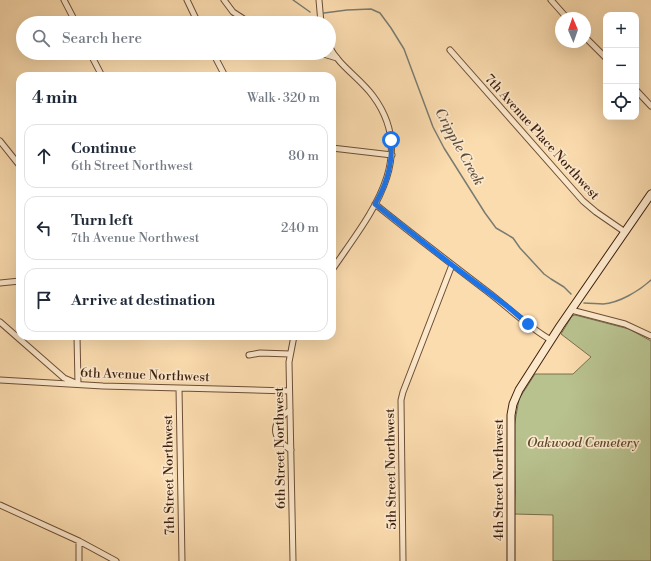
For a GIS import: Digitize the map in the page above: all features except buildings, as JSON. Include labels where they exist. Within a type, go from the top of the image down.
[{"type":"main road","points":[[551,340],[651,194]]},
{"type":"main road","name":"4th Street Northwest","points":[[511,561],[511,415],[514,400],[519,390],[551,340]]},
{"type":"street","points":[[64,0],[72,16]]},
{"type":"street","points":[[187,0],[195,16]]},
{"type":"street","points":[[224,0],[233,12],[239,16]]},
{"type":"street","points":[[319,0],[320,16]]},
{"type":"street","points":[[550,0],[561,12]]},
{"type":"street","points":[[591,42],[603,55]]},
{"type":"street","name":"7th Avenue Place Northwest","points":[[450,50],[583,200],[596,212],[625,232]]},
{"type":"street","points":[[336,264],[375,204],[387,181],[392,155],[389,128],[380,106],[366,87],[337,58]]},
{"type":"street","points":[[94,60],[100,72]]},
{"type":"street","points":[[217,60],[223,72]]},
{"type":"street","points":[[639,93],[651,106]]},
{"type":"street","points":[[0,141],[16,161]]},
{"type":"street","points":[[336,148],[392,155]]},
{"type":"street","points":[[375,204],[508,307],[536,331],[551,340]]},
{"type":"street","name":"5th Street Northwest","points":[[403,561],[401,400],[452,265]]},
{"type":"street","points":[[0,283],[16,281]]},
{"type":"street","points":[[571,310],[631,326],[651,336]]},
{"type":"street","points":[[0,322],[16,336]]},
{"type":"street","points":[[21,340],[64,378],[78,384],[77,340]]},
{"type":"street","name":"6th Street Northwest","points":[[293,340],[290,354],[289,391],[293,561]]},
{"type":"street","points":[[249,355],[260,353],[290,354]]},
{"type":"street","name":"6th Avenue Northwest","points":[[0,380],[289,391]]},
{"type":"street","name":"7th Street Northwest","points":[[179,388],[182,561]]},
{"type":"street","points":[[290,410],[281,416],[275,427],[276,437],[282,444],[291,450]]},
{"type":"street","points":[[0,505],[116,561]]},
{"type":"street","points":[[79,542],[79,561]]},
{"type":"green space","name":"Oakwood Cemetery","points":[[575,315],[629,329],[651,341],[651,561],[553,561],[553,515],[514,514],[514,427],[519,399],[535,374],[573,374],[591,357],[561,334],[572,316]]},
{"type":"waterway","name":"Cripple Creek","points":[[293,0],[310,12]]},
{"type":"waterway","name":"Cripple Creek","points":[[324,13],[371,9],[380,13],[404,49],[433,127],[444,148],[485,213],[496,228],[513,238],[520,248],[544,274],[564,287],[571,294]]},
{"type":"waterway","name":"Cripple Creek","points":[[584,303],[603,304],[622,299],[635,292],[651,280]]},
{"type":"route","points":[[391,140],[392,155],[387,181],[375,204],[528,324]]}]
